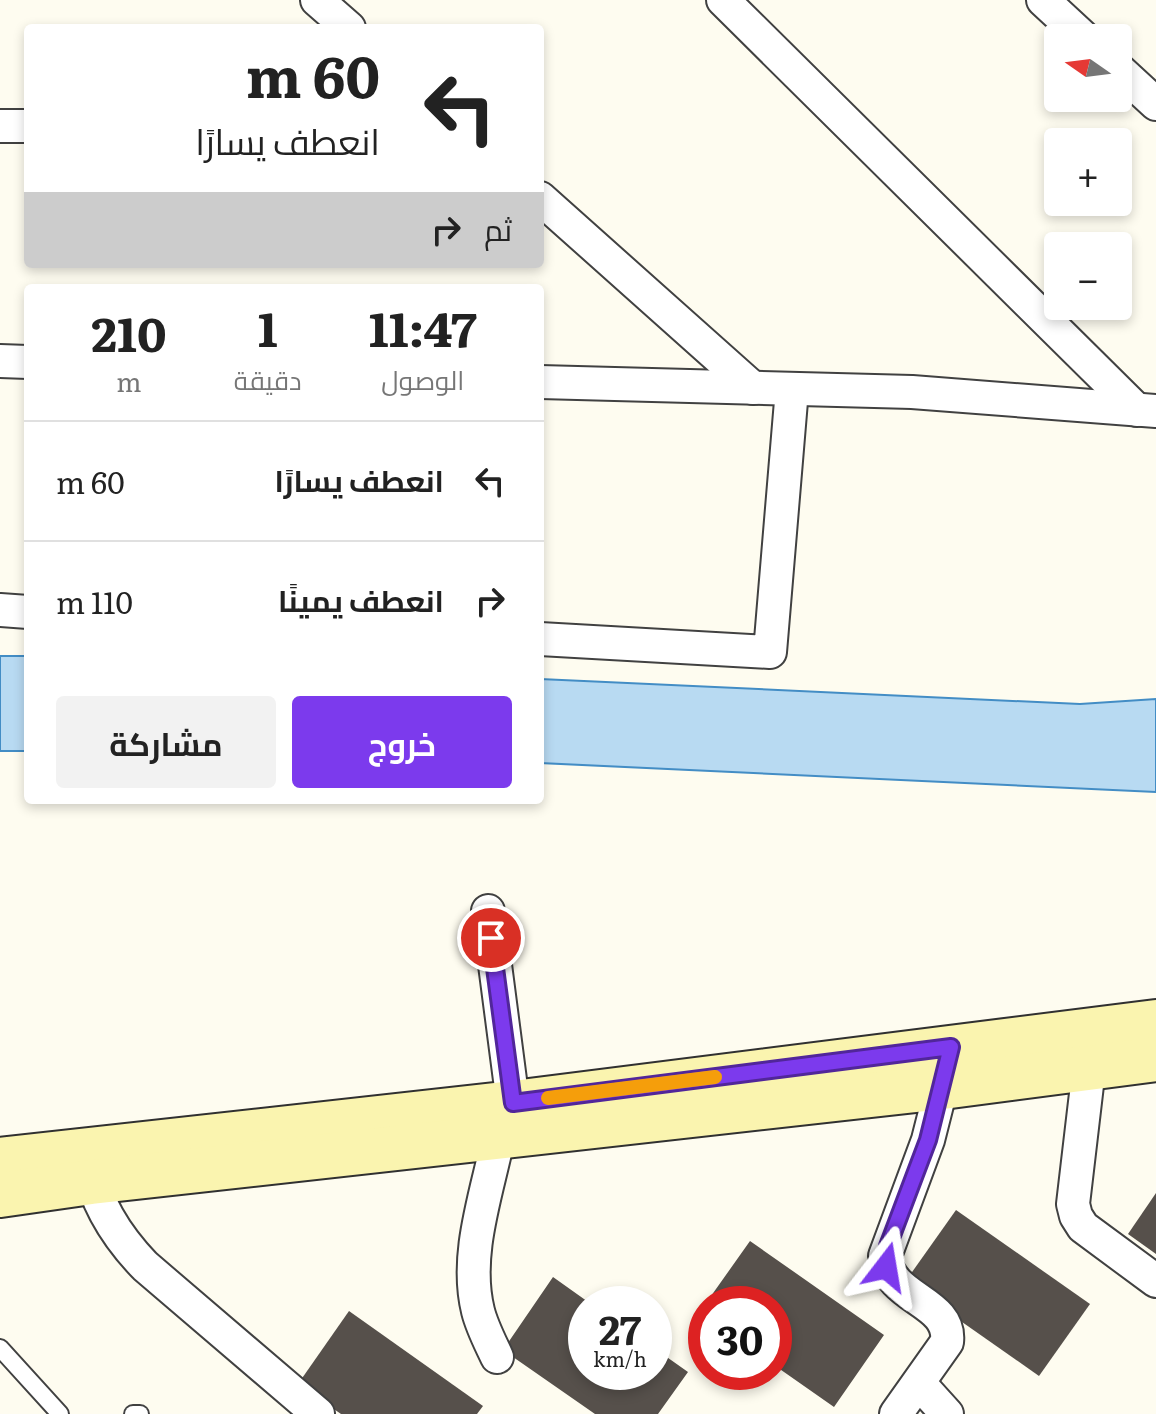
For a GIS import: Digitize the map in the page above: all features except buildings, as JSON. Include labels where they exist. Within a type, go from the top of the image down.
[{"type":"street","points":[[317,0],[344,24]]},
{"type":"street","points":[[723,0],[1146,410]]},
{"type":"street","points":[[1043,0],[1069,24]]},
{"type":"street","points":[[1132,82],[1156,104]]},
{"type":"street","points":[[0,126],[24,126]]},
{"type":"street","points":[[544,202],[753,388]]},
{"type":"street","points":[[0,361],[24,362]]},
{"type":"street","points":[[544,382],[912,392],[1146,410]]},
{"type":"street","points":[[544,639],[770,652],[792,389]]},
{"type":"street","points":[[0,610],[24,612]]},
{"type":"street","points":[[488,911],[506,1121],[478,1237],[474,1272],[483,1329],[497,1357]]},
{"type":"street","points":[[0,1160],[88,1166],[506,1121],[947,1067],[1156,1022]]},
{"type":"street","points":[[947,1067],[1089,1068],[1156,1059]]},
{"type":"street","points":[[896,1414],[942,1351],[949,1331],[937,1313],[890,1276],[885,1256],[913,1183],[947,1067]]},
{"type":"street","points":[[1089,1068],[1074,1190],[1076,1216],[1083,1227],[1156,1281]]},
{"type":"street","points":[[0,1195],[88,1166]]},
{"type":"street","points":[[88,1166],[105,1216],[126,1246],[145,1266],[318,1414]]},
{"type":"street","points":[[919,1383],[947,1414]]},
{"type":"lane","points":[[0,1348],[60,1414]]},
{"type":"lane","points":[[133,1414],[140,1414]]},
{"type":"water","points":[[0,656],[24,656],[24,751],[0,751]]},
{"type":"water","points":[[544,679],[1080,704],[1156,699],[1156,792],[544,763]]},
{"type":"slow traffic","points":[[548,1098],[715,1077]]},
{"type":"route","points":[[491,938],[513,1103],[951,1047],[928,1140],[888,1246],[886,1267]]}]
